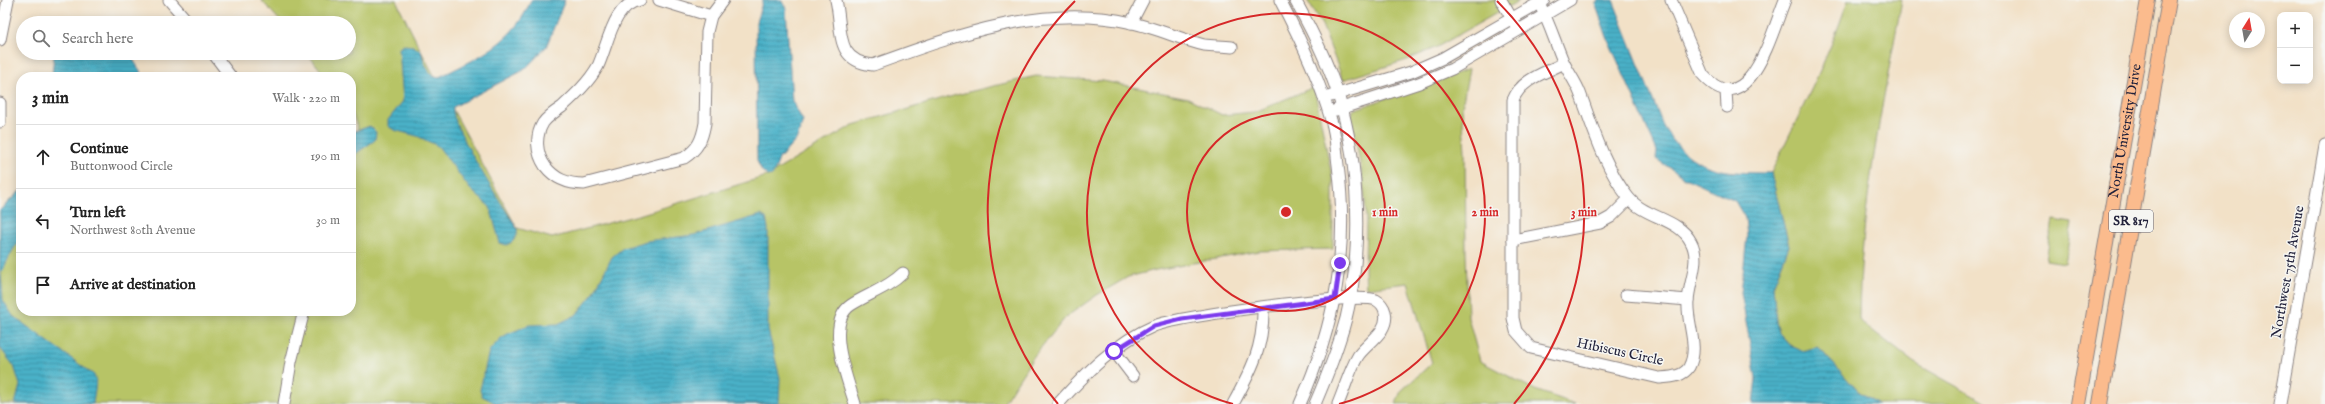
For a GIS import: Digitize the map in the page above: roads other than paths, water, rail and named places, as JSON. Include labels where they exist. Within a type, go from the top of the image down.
[{"type":"main road","name":"North University Drive","points":[[2078,404],[2148,0]]},
{"type":"main road","name":"North University Drive","points":[[2100,404],[2169,0]]},
{"type":"street","points":[[0,40],[8,0]]},
{"type":"street","points":[[169,0],[183,16]]},
{"type":"street","points":[[640,0],[625,6],[618,17],[597,67],[582,88],[544,122],[538,136],[537,148],[540,160],[548,171],[560,180],[571,184],[584,184],[684,158],[696,150],[702,138],[707,32],[711,16],[723,0]]},
{"type":"street","points":[[659,0],[711,16]]},
{"type":"street","points":[[836,0],[841,18],[842,44],[848,56],[859,64],[873,65],[959,35],[1001,24],[1046,17],[1086,18],[1131,23],[1205,45],[1232,47]]},
{"type":"street","points":[[1131,23],[1143,0]]},
{"type":"street","points":[[1280,0],[1299,36],[1329,113],[1340,182],[1342,223],[1340,263],[1335,299],[1327,334],[1315,371],[1300,404]]},
{"type":"street","points":[[1295,0],[1309,26],[1342,108],[1354,182],[1356,224],[1350,298],[1341,338],[1315,404]]},
{"type":"street","points":[[1501,0],[1518,30]]},
{"type":"street","points":[[1329,113],[1414,85],[1452,69],[1570,0]]},
{"type":"street","points":[[1671,0],[1703,75],[1712,85],[1726,91],[1737,90],[1748,82],[1755,72],[1785,0]]},
{"type":"street","points":[[1324,98],[1385,80],[1443,58],[1542,1]]},
{"type":"street","name":"Hibiscus Circle","points":[[1542,1],[1545,14],[1564,63],[1577,86],[1615,176],[1629,199],[1651,215],[1685,232],[1692,243],[1695,255],[1688,300],[1692,357],[1688,367],[1681,374],[1659,378],[1531,348],[1516,331],[1513,318],[1513,100],[1517,91],[1524,84],[1564,63]]},
{"type":"street","points":[[218,60],[227,72]]},
{"type":"street","points":[[1726,91],[1727,107]]},
{"type":"street","points":[[0,103],[0,122]]},
{"type":"street","name":"Northwest 75th Avenue","points":[[2283,404],[2325,145]]},
{"type":"street","points":[[1513,240],[1600,223],[1611,217],[1629,199]]},
{"type":"street","points":[[855,404],[838,340],[843,315],[849,306],[894,282],[903,273]]},
{"type":"street","points":[[1626,295],[1688,300]]},
{"type":"street","points":[[1058,404],[1096,365],[1114,351],[1154,326],[1182,319],[1335,299],[1350,298],[1376,300],[1382,304],[1385,312],[1385,320],[1382,329],[1364,347],[1353,365],[1338,404]]},
{"type":"street","points":[[1233,404],[1257,355],[1262,336],[1263,308]]},
{"type":"street","points":[[284,404],[291,362],[303,316]]},
{"type":"street","points":[[1114,351],[1133,376]]},
{"type":"water","points":[[531,0],[565,0],[546,47],[524,70],[453,107],[454,116],[459,130],[479,167],[517,228],[515,238],[507,245],[500,243],[490,207],[470,189],[438,146],[417,136],[394,130],[388,126],[388,120],[403,101],[399,48],[404,45],[413,46],[421,51],[424,63],[428,70],[437,78],[466,64],[504,39],[515,28],[524,15]]},
{"type":"water","points":[[763,0],[781,0],[786,8],[792,101],[803,121],[797,139],[779,159],[773,175],[767,176],[762,171],[757,161],[756,22]]},
{"type":"water","points":[[1598,0],[1613,0],[1664,128],[1675,143],[1686,154],[1698,162],[1723,170],[1771,173],[1789,246],[1773,286],[1776,322],[1779,333],[1791,346],[1802,351],[1818,347],[1858,391],[1878,404],[1753,404],[1756,378],[1741,293],[1747,236],[1745,218],[1735,201],[1685,178],[1656,159],[1657,151],[1607,37],[1595,3]]},
{"type":"water","points":[[53,60],[133,60],[141,72],[52,72]]},
{"type":"water","points":[[370,126],[376,132],[375,140],[356,153],[356,131]]},
{"type":"water","points":[[16,195],[16,246],[1,273],[3,300],[13,316],[94,375],[96,382],[93,404],[15,404],[20,385],[14,366],[0,348],[0,210]]},
{"type":"water","points":[[761,215],[766,218],[768,228],[768,330],[780,378],[779,404],[497,404],[482,396],[480,390],[489,351],[503,336],[529,325],[558,324],[576,315],[593,294],[612,257],[623,248],[646,241],[694,235]]}]
